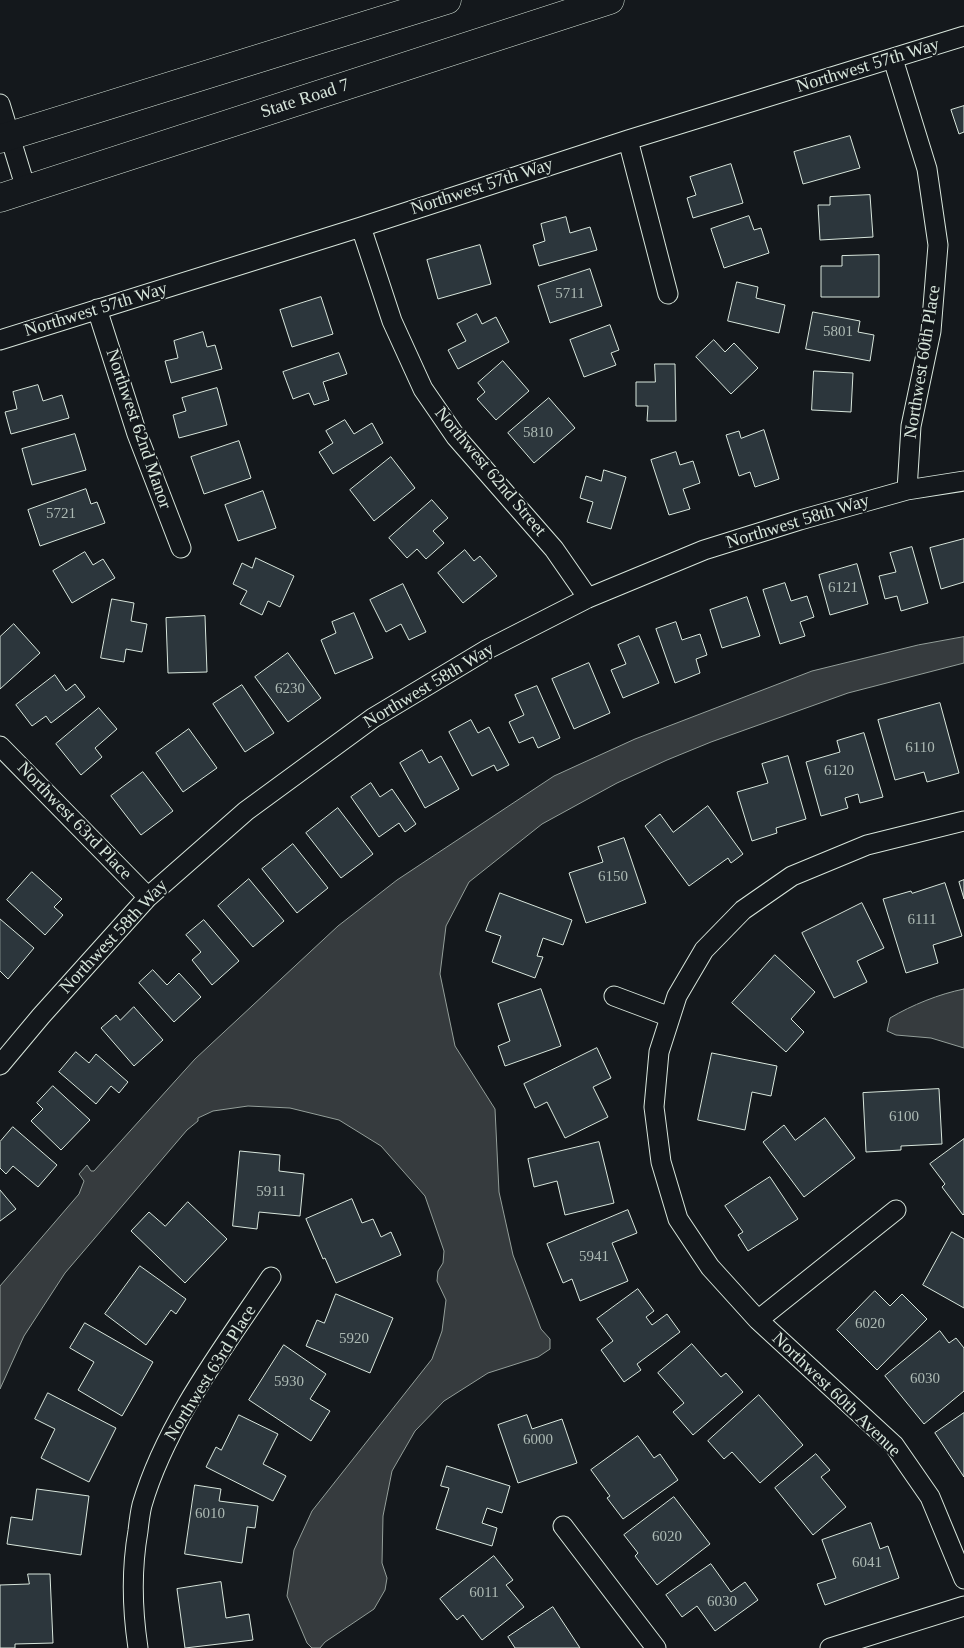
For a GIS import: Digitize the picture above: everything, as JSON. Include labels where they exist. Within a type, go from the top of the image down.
[{"type":"main road","points":[[5,138],[447,0]]},
{"type":"main road","name":"State Road 7","points":[[0,198],[610,0]]},
{"type":"street","name":"Northwest 57th Way","points":[[0,340],[361,227],[628,140],[964,36]]},
{"type":"street","name":"Northwest 60th Place","points":[[893,59],[927,169],[938,245],[931,330],[911,426],[907,490]]},
{"type":"street","points":[[0,104],[5,138],[26,189]]},
{"type":"street","points":[[628,140],[668,294]]},
{"type":"street","name":"Northwest 62nd Street","points":[[361,227],[392,321],[423,389],[456,437],[554,549],[588,598]]},
{"type":"street","name":"Northwest 62nd Manor","points":[[97,309],[137,434],[181,548]]},
{"type":"street","name":"Northwest 58th Way","points":[[0,1065],[41,1016],[148,897],[246,811],[373,718],[488,649],[588,598],[704,550],[800,520],[907,490],[964,481]]},
{"type":"street","name":"Northwest 63rd Place","points":[[0,746],[148,897]]},
{"type":"street","name":"Northwest 60th Avenue","points":[[964,821],[867,845],[792,876],[744,910],[704,950],[677,996],[659,1052],[654,1107],[661,1162],[678,1219],[710,1267],[758,1320],[894,1445],[930,1496],[964,1579]]},
{"type":"street","points":[[614,996],[670,1018]]},
{"type":"street","points":[[758,1320],[896,1210]]},
{"type":"street","name":"Northwest 63rd Place","points":[[138,1648],[133,1613],[134,1555],[142,1505],[163,1451],[189,1401],[271,1278]]},
{"type":"street","points":[[563,1526],[656,1648]]},
{"type":"street","points":[[830,1648],[964,1606]]},
{"type":"shaded area","points":[[964,637],[964,663],[848,693],[711,742],[667,760],[617,783],[542,824],[469,882],[446,926],[440,974],[455,1046],[495,1109],[499,1192],[513,1255],[541,1329],[550,1339],[550,1349],[538,1357],[488,1373],[444,1401],[415,1431],[392,1471],[383,1516],[382,1563],[387,1578],[385,1590],[374,1609],[325,1642],[320,1648],[312,1648],[307,1643],[287,1596],[294,1550],[312,1511],[432,1359],[442,1331],[446,1300],[437,1281],[438,1271],[443,1263],[444,1251],[425,1196],[381,1146],[339,1120],[290,1108],[248,1106],[213,1111],[198,1118],[198,1121],[187,1130],[65,1273],[24,1336],[0,1389],[0,1286],[79,1194],[84,1181],[79,1174],[87,1165],[91,1171],[94,1171],[195,1059],[338,926],[397,880],[554,776],[635,739],[812,671],[918,645]]},
{"type":"shaded area","points":[[964,989],[964,1048],[931,1038],[896,1035],[887,1031],[890,1018],[898,1013],[935,997]]},
{"type":"building","points":[[964,106],[964,132],[959,134],[951,110]]},
{"type":"building","points":[[850,136],[860,168],[803,184],[794,152]]},
{"type":"building","points":[[731,164],[743,203],[693,218],[687,198],[696,195],[690,177]]},
{"type":"building","points":[[870,195],[873,237],[820,240],[818,205],[830,205],[830,197]]},
{"type":"building","points":[[749,216],[754,230],[761,228],[769,253],[724,268],[711,229]]},
{"type":"building","points":[[566,217],[570,233],[590,227],[597,250],[539,266],[533,245],[545,241],[541,224]]},
{"type":"building","points":[[480,245],[491,284],[438,299],[427,260]]},
{"type":"building","points":[[879,255],[879,297],[821,297],[821,266],[842,266],[842,256]]},
{"type":"building","points":[[590,269],[602,306],[550,323],[538,286]]},
{"type":"building","points":[[737,282],[758,287],[756,298],[785,305],[779,333],[728,321]]},
{"type":"building","points":[[321,297],[333,334],[292,347],[280,310]]},
{"type":"building","points":[[813,312],[860,321],[858,332],[874,335],[870,361],[806,349]]},
{"type":"building","points":[[477,314],[482,324],[496,317],[509,342],[458,369],[448,350],[466,341],[457,324]]},
{"type":"building","points":[[610,325],[619,350],[611,353],[616,365],[584,377],[570,340]]},
{"type":"building","points":[[203,332],[207,347],[215,345],[222,369],[171,383],[165,361],[178,358],[174,341]]},
{"type":"building","points":[[714,340],[725,352],[734,343],[758,368],[731,394],[696,357]]},
{"type":"building","points":[[339,353],[347,374],[323,382],[329,400],[314,405],[309,393],[293,399],[283,372]]},
{"type":"building","points":[[503,361],[529,391],[496,420],[477,399],[485,392],[478,383]]},
{"type":"building","points":[[655,364],[675,364],[676,421],[647,421],[648,406],[636,406],[636,382],[655,382]]},
{"type":"building","points":[[814,371],[853,373],[851,412],[812,410]]},
{"type":"building","points":[[38,385],[43,401],[62,395],[69,418],[11,434],[5,412],[17,409],[13,392]]},
{"type":"building","points":[[217,388],[227,425],[179,438],[173,415],[186,411],[182,398]]},
{"type":"building","points":[[549,398],[575,428],[534,463],[508,433]]},
{"type":"building","points":[[345,420],[354,434],[372,423],[383,443],[333,474],[319,452],[333,443],[326,431]]},
{"type":"building","points":[[764,430],[779,479],[755,487],[750,472],[739,476],[726,435],[739,431],[741,438]]},
{"type":"building","points":[[75,434],[86,470],[32,485],[22,449]]},
{"type":"building","points":[[239,441],[251,478],[204,494],[191,457]]},
{"type":"building","points":[[676,452],[680,465],[693,461],[700,483],[683,489],[690,509],[669,515],[651,460]]},
{"type":"building","points":[[391,457],[415,488],[374,521],[350,490]]},
{"type":"building","points":[[604,470],[626,477],[611,529],[587,522],[593,502],[580,498],[586,476],[601,481]]},
{"type":"building","points":[[86,489],[91,504],[97,502],[105,523],[40,546],[28,510]]},
{"type":"building","points":[[263,491],[276,528],[238,541],[225,505]]},
{"type":"building","points":[[432,500],[448,518],[433,531],[444,543],[426,559],[417,549],[407,558],[389,538]]},
{"type":"building","points":[[964,539],[964,582],[941,589],[930,548]]},
{"type":"building","points":[[912,547],[928,603],[901,611],[897,596],[885,599],[879,576],[896,572],[890,553]]},
{"type":"building","points":[[465,550],[474,561],[480,556],[497,576],[463,603],[438,573]]},
{"type":"building","points":[[85,552],[93,565],[103,559],[115,578],[72,603],[53,571]]},
{"type":"building","points":[[256,558],[294,576],[280,607],[268,601],[262,615],[240,604],[247,591],[233,584],[242,563],[252,568]]},
{"type":"building","points":[[857,564],[868,604],[830,615],[819,575]]},
{"type":"building","points":[[785,583],[791,601],[807,596],[814,617],[800,622],[805,636],[780,644],[763,590]]},
{"type":"building","points":[[403,584],[426,632],[409,640],[401,624],[386,632],[370,600]]},
{"type":"building","points":[[747,597],[760,636],[722,648],[710,610]]},
{"type":"building","points":[[112,599],[134,603],[131,621],[147,624],[142,652],[126,649],[124,662],[101,658]]},
{"type":"building","points":[[354,613],[373,658],[335,674],[321,640],[336,633],[332,622]]},
{"type":"building","points":[[205,616],[207,672],[168,673],[166,618]]},
{"type":"building","points":[[676,622],[682,640],[700,634],[707,655],[696,659],[700,673],[675,683],[656,629]]},
{"type":"building","points":[[14,624],[40,653],[0,689],[0,637]]},
{"type":"building","points":[[639,636],[659,683],[623,698],[611,670],[626,664],[618,645]]},
{"type":"building","points":[[288,653],[321,698],[288,722],[255,677]]},
{"type":"building","points":[[589,663],[610,713],[574,729],[552,679]]},
{"type":"building","points":[[55,675],[66,691],[75,684],[85,697],[51,723],[46,716],[32,726],[16,705]]},
{"type":"building","points":[[242,685],[274,733],[245,752],[213,704]]},
{"type":"building","points":[[537,686],[560,738],[538,748],[533,737],[519,743],[509,722],[524,715],[515,695]]},
{"type":"building","points":[[940,703],[959,773],[927,782],[924,772],[895,780],[878,720]]},
{"type":"building","points":[[99,708],[117,729],[95,748],[102,757],[81,775],[56,744]]},
{"type":"building","points":[[471,720],[478,733],[489,727],[509,765],[497,771],[494,765],[472,776],[449,732]]},
{"type":"building","points":[[189,729],[217,768],[183,792],[156,753]]},
{"type":"building","points":[[864,733],[883,797],[860,803],[858,794],[845,798],[848,808],[821,816],[806,762],[840,752],[837,741]]},
{"type":"building","points":[[422,750],[429,763],[441,756],[459,789],[425,808],[400,763]]},
{"type":"building","points":[[788,756],[806,819],[776,828],[777,833],[752,841],[737,792],[768,783],[762,764]]},
{"type":"building","points":[[143,772],[173,811],[141,835],[111,796]]},
{"type":"building","points":[[371,783],[380,797],[392,789],[416,824],[405,832],[399,823],[379,837],[351,797]]},
{"type":"building","points":[[708,806],[743,854],[731,863],[728,858],[689,886],[645,826],[660,814],[673,832]]},
{"type":"building","points":[[338,808],[373,854],[341,878],[306,833]]},
{"type":"building","points":[[624,838],[646,903],[586,923],[569,873],[603,862],[598,847]]},
{"type":"building","points":[[293,844],[328,888],[297,913],[262,869]]},
{"type":"building","points":[[32,872],[62,899],[54,907],[63,915],[45,935],[7,900]]},
{"type":"building","points":[[249,879],[284,921],[253,947],[218,906]]},
{"type":"building","points":[[964,880],[964,899],[959,882]]},
{"type":"building","points":[[945,883],[962,936],[933,945],[938,963],[906,973],[883,899]]},
{"type":"building","points":[[500,893],[572,920],[563,945],[543,938],[537,956],[543,957],[535,978],[492,962],[501,936],[486,931]]},
{"type":"building","points":[[862,903],[884,948],[857,961],[867,982],[834,998],[802,933]]},
{"type":"building","points":[[0,919],[34,948],[8,979],[0,971]]},
{"type":"building","points":[[204,920],[239,961],[212,985],[192,960],[201,952],[186,935]]},
{"type":"building","points":[[775,955],[815,992],[791,1019],[804,1032],[786,1052],[732,1003]]},
{"type":"building","points":[[153,970],[167,985],[179,973],[201,997],[174,1022],[139,983]]},
{"type":"building","points":[[541,989],[561,1046],[505,1066],[498,1046],[510,1041],[498,1004]]},
{"type":"building","points":[[134,1007],[163,1040],[134,1066],[101,1028],[116,1015],[120,1020]]},
{"type":"building","points":[[597,1048],[611,1078],[593,1087],[608,1117],[565,1138],[547,1102],[535,1108],[524,1084]]},
{"type":"building","points":[[76,1052],[89,1063],[96,1054],[128,1082],[119,1093],[111,1086],[96,1104],[59,1072]]},
{"type":"building","points":[[712,1053],[777,1066],[771,1096],[752,1092],[745,1130],[698,1120]]},
{"type":"building","points":[[53,1086],[90,1120],[61,1150],[31,1121],[43,1109],[37,1103]]},
{"type":"building","points":[[939,1089],[942,1144],[901,1146],[901,1150],[866,1152],[863,1093]]},
{"type":"building","points":[[825,1118],[855,1158],[804,1197],[763,1142],[784,1125],[795,1140]]},
{"type":"building","points":[[13,1127],[57,1165],[38,1187],[13,1166],[6,1174],[0,1168],[0,1142]]},
{"type":"building","points":[[964,1139],[963,1215],[942,1187],[945,1184],[930,1164]]},
{"type":"building","points":[[599,1142],[614,1203],[565,1215],[557,1181],[534,1187],[528,1159]]},
{"type":"building","points":[[240,1151],[280,1155],[279,1171],[304,1174],[300,1216],[259,1212],[257,1229],[233,1226]]},
{"type":"building","points":[[770,1177],[798,1219],[748,1251],[738,1235],[743,1232],[725,1206]]},
{"type":"building","points":[[0,1190],[16,1209],[0,1221]]},
{"type":"building","points":[[352,1199],[362,1223],[373,1219],[381,1237],[391,1232],[401,1255],[336,1283],[325,1258],[323,1259],[306,1219]]},
{"type":"building","points":[[188,1202],[227,1239],[185,1283],[131,1231],[149,1212],[165,1226]]},
{"type":"building","points":[[628,1210],[637,1233],[612,1243],[628,1281],[580,1301],[572,1279],[563,1283],[547,1244]]},
{"type":"building","points":[[952,1232],[964,1239],[964,1308],[923,1285]]},
{"type":"building","points":[[140,1266],[186,1299],[176,1314],[171,1310],[146,1345],[105,1314]]},
{"type":"building","points":[[638,1289],[654,1311],[646,1317],[652,1325],[667,1314],[680,1332],[637,1364],[641,1370],[624,1382],[601,1350],[613,1341],[597,1319]]},
{"type":"building","points":[[875,1291],[890,1306],[902,1294],[927,1319],[877,1370],[837,1330]]},
{"type":"building","points":[[336,1294],[393,1318],[370,1373],[306,1346],[317,1320],[324,1323]]},
{"type":"building","points":[[85,1323],[153,1362],[122,1416],[78,1390],[94,1362],[70,1348]]},
{"type":"building","points":[[940,1331],[949,1343],[956,1338],[964,1348],[964,1391],[924,1424],[885,1376]]},
{"type":"building","points":[[692,1344],[721,1377],[726,1373],[743,1392],[693,1435],[673,1412],[684,1403],[658,1373]]},
{"type":"building","points":[[284,1345],[326,1374],[310,1399],[330,1411],[311,1441],[249,1400]]},
{"type":"building","points":[[48,1393],[116,1428],[89,1482],[41,1458],[55,1429],[35,1419]]},
{"type":"building","points":[[759,1395],[803,1445],[760,1483],[732,1452],[724,1459],[708,1441]]},
{"type":"building","points":[[964,1413],[964,1477],[935,1433]]},
{"type":"building","points":[[239,1415],[278,1434],[263,1464],[286,1476],[273,1501],[206,1467],[216,1447],[221,1450]]},
{"type":"building","points":[[527,1415],[532,1429],[562,1419],[577,1463],[518,1483],[498,1425]]},
{"type":"building","points":[[638,1436],[654,1458],[660,1454],[678,1480],[623,1519],[607,1498],[610,1496],[591,1470]]},
{"type":"building","points":[[816,1454],[830,1470],[821,1477],[846,1507],[813,1535],[775,1488]]},
{"type":"building","points":[[447,1466],[510,1486],[502,1513],[487,1508],[482,1523],[497,1528],[492,1546],[436,1529],[449,1488],[441,1486]]},
{"type":"building","points":[[195,1485],[221,1489],[219,1501],[258,1506],[255,1528],[247,1527],[242,1563],[185,1554]]},
{"type":"building","points":[[37,1489],[89,1496],[81,1555],[7,1544],[11,1517],[32,1520]]},
{"type":"building","points":[[674,1497],[710,1544],[657,1585],[635,1556],[638,1553],[624,1535]]},
{"type":"building","points":[[871,1523],[880,1549],[888,1546],[899,1578],[825,1605],[817,1584],[836,1578],[822,1540]]},
{"type":"building","points":[[494,1556],[513,1580],[506,1585],[524,1607],[482,1640],[463,1615],[457,1620],[440,1599]]},
{"type":"building","points":[[711,1564],[731,1592],[745,1582],[758,1600],[715,1631],[697,1606],[682,1617],[666,1595]]},
{"type":"building","points":[[28,1574],[50,1574],[53,1643],[15,1644],[15,1648],[0,1648],[0,1585],[29,1584]]},
{"type":"building","points":[[221,1582],[226,1618],[249,1614],[253,1640],[185,1648],[177,1589]]},
{"type":"building","points":[[553,1607],[580,1648],[515,1648],[508,1637]]}]
